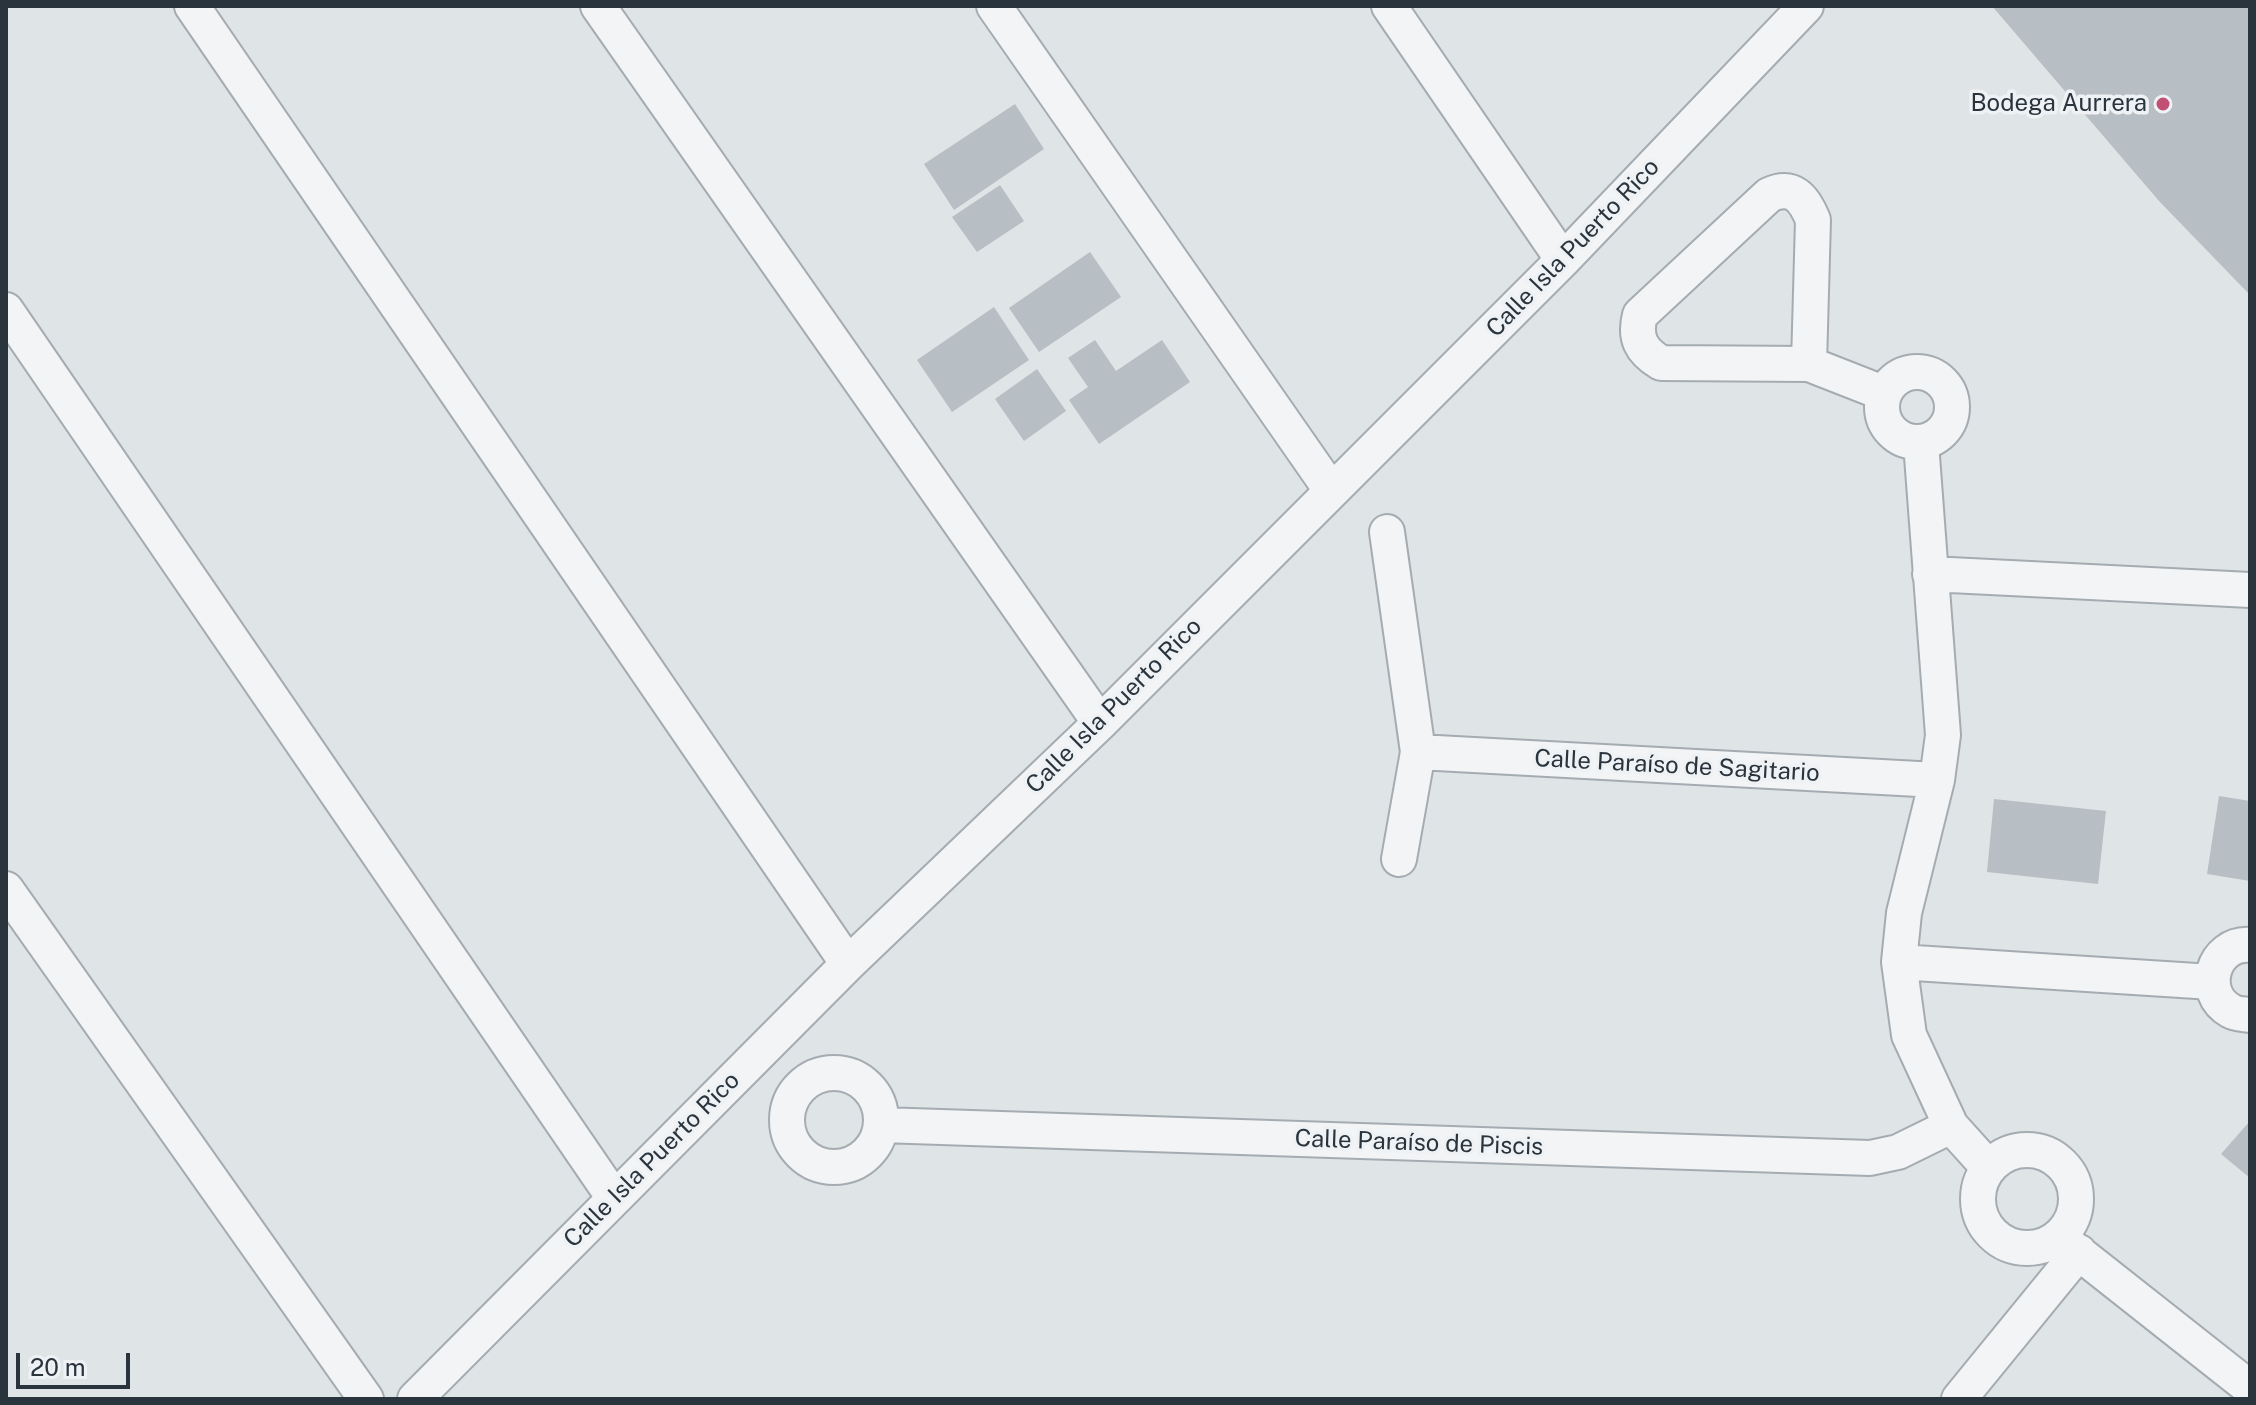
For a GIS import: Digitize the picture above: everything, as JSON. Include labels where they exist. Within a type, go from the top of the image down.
[{"type":"street","points":[[192,6],[848,964]]},
{"type":"street","points":[[598,6],[1100,723]]},
{"type":"street","points":[[994,6],[1331,490]]},
{"type":"street","points":[[1389,6],[1563,260]]},
{"type":"street","name":"Calle Isla Puerto Rico","points":[[415,1399],[848,964],[1100,723],[1563,260],[1799,9]]},
{"type":"street","points":[[1809,364],[1813,220],[1807,204],[1796,194],[1781,190],[1769,195],[1640,315],[1637,328],[1639,342],[1648,355],[1661,363],[1809,364],[1883,393]]},
{"type":"street","points":[[6,310],[614,1198]]},
{"type":"street","points":[[1912,371],[1931,374],[1946,386],[1953,403],[1950,422],[1939,436],[1921,443],[1903,441],[1888,429],[1881,412],[1883,393],[1895,379],[1912,371]]},
{"type":"street","points":[[1921,443],[1943,735],[1937,780],[1904,913],[1899,962],[1909,1035],[1951,1126],[1988,1167]]},
{"type":"street","points":[[1387,532],[1418,752],[1399,859]]},
{"type":"street","points":[[1930,574],[2250,590]]},
{"type":"street","name":"Calle Paraíso de Sagitario","points":[[1418,752],[1937,780]]},
{"type":"street","points":[[6,889],[366,1399]]},
{"type":"street","points":[[2250,945],[2227,949],[2215,964],[2212,982],[2218,999],[2232,1011],[2250,1015]]},
{"type":"street","points":[[1899,962],[2212,982]]},
{"type":"street","name":"Calle Paraíso de Piscis","points":[[881,1125],[1870,1158],[1898,1152],[1951,1126]]},
{"type":"street","points":[[1959,1399],[2069,1245],[2075,1214],[2075,1187],[2062,1163],[2038,1150],[2010,1151],[1988,1167],[1976,1194],[1982,1224],[2004,1245],[2033,1249],[2069,1245],[2250,1388]]},
{"type":"building","name":"Bodega Aurrera","points":[[1992,6],[2250,6],[2250,295],[2159,201]]},
{"type":"building","points":[[1015,104],[1044,149],[954,210],[924,164]]},
{"type":"building","points":[[1000,185],[1024,221],[977,252],[952,217]]},
{"type":"building","points":[[1090,252],[1121,297],[1039,352],[1009,308]]},
{"type":"building","points":[[994,307],[1029,360],[952,412],[917,360]]},
{"type":"building","points":[[1095,340],[1116,371],[1162,340],[1190,382],[1099,444],[1069,400],[1088,387],[1068,358]]},
{"type":"building","points":[[1037,369],[1066,411],[1024,441],[995,399]]},
{"type":"building","points":[[2219,796],[2250,801],[2250,881],[2207,874]]},
{"type":"building","points":[[1994,799],[2106,811],[2098,884],[1987,872]]},
{"type":"building","points":[[2250,1121],[2250,1178],[2221,1154]]},
{"type":"place","name":"Bodega Aurrera","points":[[2163,104]]}]
